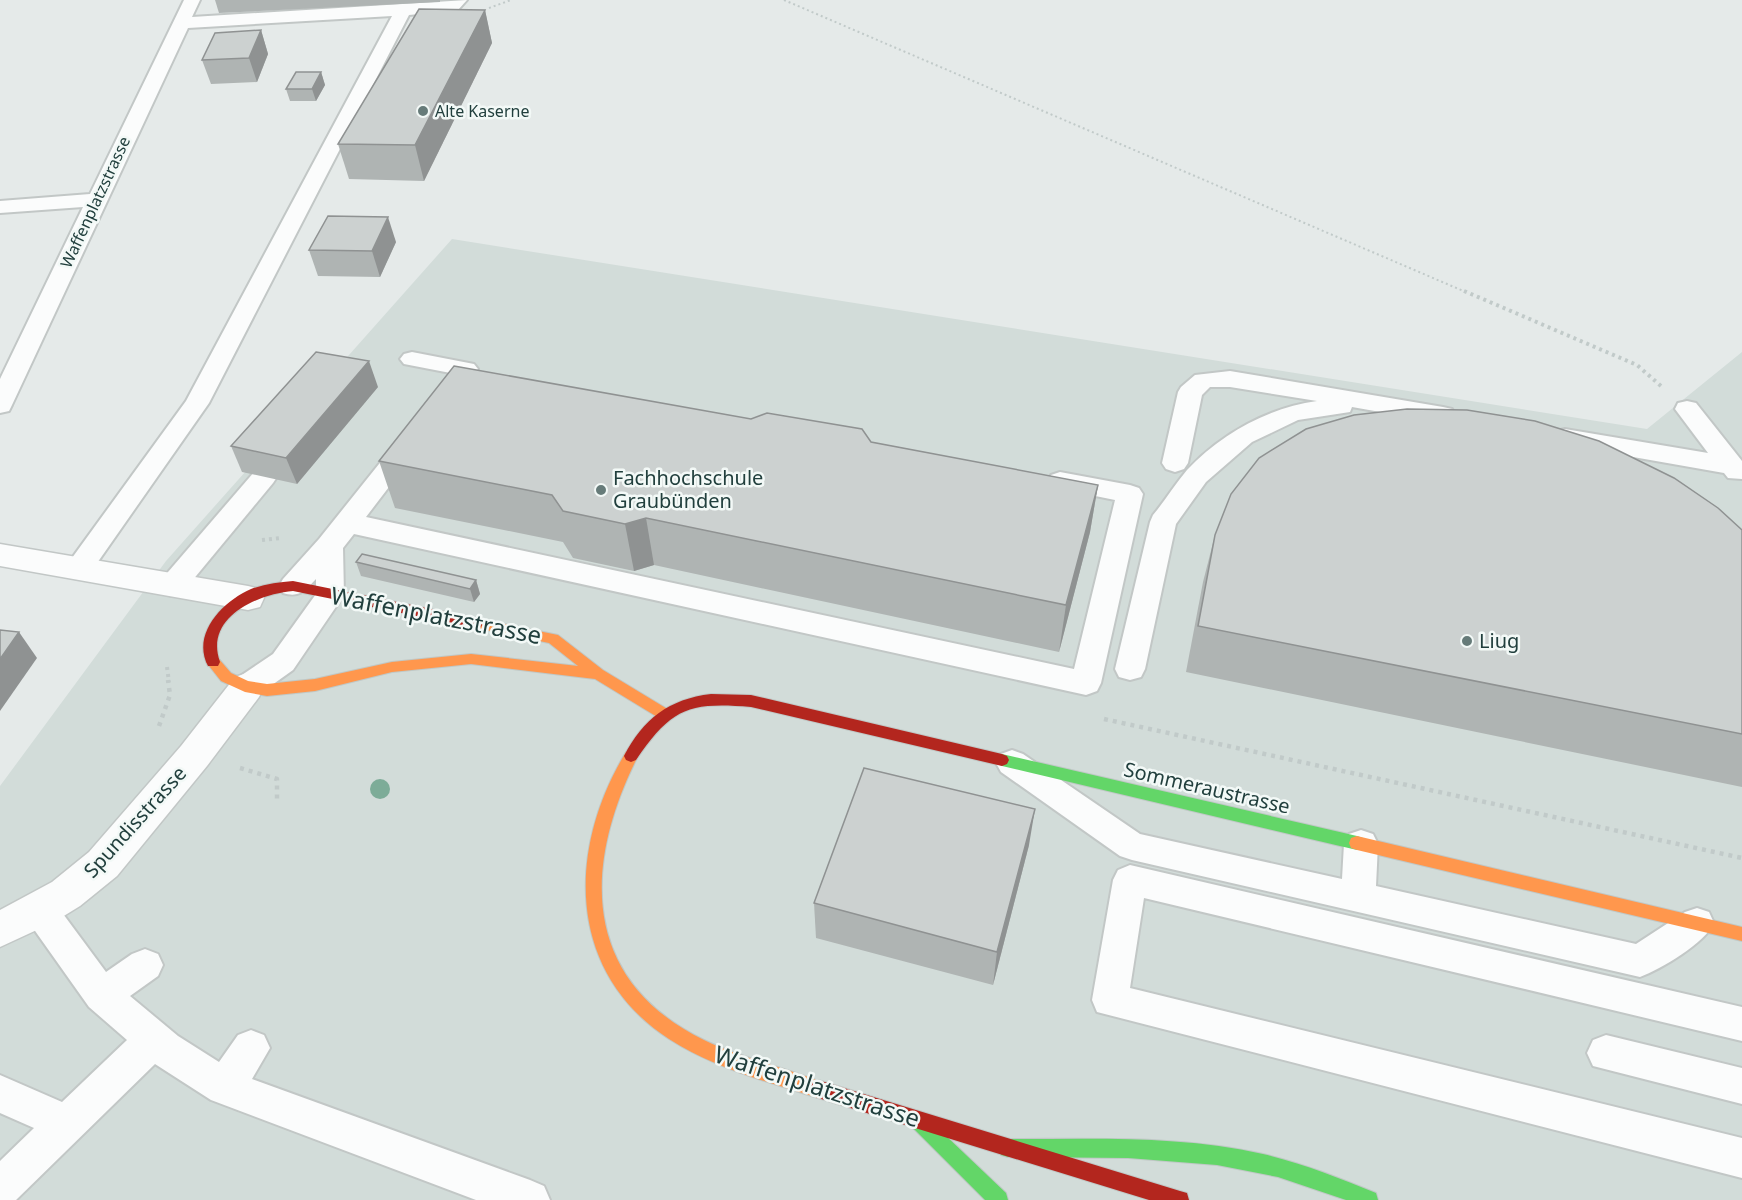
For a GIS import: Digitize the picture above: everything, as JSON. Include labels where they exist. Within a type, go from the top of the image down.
[{"type":"main road","points":[[293,586],[276,586],[248,598],[230,609],[216,625],[210,641],[210,658],[219,672],[247,687],[267,690],[302,687],[412,664],[475,659],[598,674]]},
{"type":"main road","name":"Waffenplatzstrasse","points":[[293,586],[553,639],[598,674],[664,714],[640,739],[624,766],[599,834],[593,863],[591,903],[600,942],[621,982],[651,1016],[694,1045],[749,1068],[1179,1200]]},
{"type":"main road","name":"Sommeraustrasse","points":[[664,714],[683,703],[694,700],[751,701],[1742,934]]},
{"type":"main road","points":[[917,1120],[999,1200]]},
{"type":"main road","points":[[1008,1148],[1183,1152],[1246,1160],[1296,1173],[1369,1200]]},
{"type":"street","points":[[0,555],[248,598]]},
{"type":"street","name":"Spundisstrasse","points":[[0,929],[40,910],[86,879],[118,847],[194,756],[247,687]]},
{"type":"lane","name":"Waffenplatzstrasse","points":[[0,405],[192,0]]},
{"type":"lane","points":[[181,23],[441,8],[452,6],[459,0]]},
{"type":"lane","points":[[78,569],[197,404],[403,11]]},
{"type":"lane","points":[[0,207],[96,200]]},
{"type":"lane","points":[[412,359],[469,376]]},
{"type":"lane","points":[[1175,463],[1190,392],[1204,380],[1230,378],[1461,419]]},
{"type":"lane","points":[[1130,669],[1163,522],[1197,476],[1243,436],[1292,413],[1367,402]]},
{"type":"lane","points":[[1687,409],[1737,472]]},
{"type":"lane","points":[[293,586],[348,523],[424,423]]},
{"type":"lane","points":[[1544,433],[1737,472]]},
{"type":"lane","points":[[188,588],[264,477]]},
{"type":"lane","points":[[348,523],[1086,683],[1130,494],[1037,477]]},
{"type":"lane","points":[[247,687],[283,662],[330,595],[329,546]]},
{"type":"lane","points":[[1010,762],[1132,846],[1640,961],[1697,923]]},
{"type":"lane","points":[[1358,897],[1361,844]]},
{"type":"lane","points":[[1742,1024],[1130,880],[1110,999],[1742,1158]]},
{"type":"lane","points":[[40,910],[102,995],[154,1040],[224,1087],[530,1200]]},
{"type":"lane","points":[[102,995],[145,965]]},
{"type":"lane","points":[[0,1188],[154,1040]]},
{"type":"lane","points":[[224,1087],[251,1048]]},
{"type":"lane","points":[[1606,1053],[1742,1086]]},
{"type":"lane","points":[[0,1094],[67,1123]]},
{"type":"path","points":[[784,0],[1637,365],[1687,409]]},
{"type":"path","points":[[158,728],[170,695],[167,663]]},
{"type":"shaded area","points":[[452,239],[1647,429],[1742,352],[1742,1200],[0,1200],[0,786],[166,561]]},
{"type":"building","points":[[419,9],[485,10],[415,145],[338,144]]},
{"type":"building","points":[[261,30],[249,58],[202,60],[215,33]]},
{"type":"building","points":[[296,72],[321,72],[312,89],[286,89]]},
{"type":"building","points":[[328,216],[388,217],[372,251],[309,250]]},
{"type":"building","points":[[316,352],[369,361],[286,458],[231,446]]},
{"type":"building","points":[[454,366],[751,419],[767,413],[862,429],[871,442],[1098,485],[1066,605],[646,518],[625,524],[563,511],[552,495],[379,461]]},
{"type":"building","name":"Liug","points":[[1407,409],[1467,410],[1535,421],[1599,441],[1674,478],[1718,508],[1742,530],[1742,734],[1198,626],[1215,535],[1231,494],[1259,458],[1306,429],[1354,415]]},
{"type":"building","points":[[362,554],[476,580],[470,589],[356,562]]},
{"type":"building","points":[[0,630],[19,632],[0,659]]},
{"type":"building","points":[[864,768],[1035,809],[997,952],[814,903]]},
{"type":"traffic: fast","points":[[1002,760],[1357,843]]},
{"type":"traffic: fast","points":[[917,1120],[999,1200]]},
{"type":"traffic: fast","points":[[1008,1148],[1128,1149],[1217,1155],[1263,1163],[1294,1172],[1369,1200]]},
{"type":"traffic: slow","points":[[476,623],[553,639],[598,674],[664,714]]},
{"type":"traffic: slow","points":[[213,662],[226,677],[245,686],[267,690],[315,685],[392,667],[471,659],[598,674]]},
{"type":"traffic: slow","points":[[631,756],[607,809],[598,839],[594,868],[593,897],[597,925],[605,952],[618,977],[636,1001],[659,1022],[696,1045],[756,1070],[818,1089]]},
{"type":"traffic: slow","points":[[1357,843],[1742,934]]},
{"type":"traffic: jam","points":[[213,662],[209,652],[210,641],[220,621],[237,604],[265,590],[293,586],[476,623]]},
{"type":"traffic: jam","points":[[631,756],[656,723],[680,706],[695,701],[729,699],[751,701],[1002,760]]},
{"type":"traffic: jam","points":[[818,1089],[1180,1200]]},
{"type":"place","name":"Alte Kaserne","points":[[423,111]]},
{"type":"place","name":"Fachhochschule Graubünden","points":[[601,490]]},
{"type":"place","name":"Liug","points":[[1467,641]]}]
